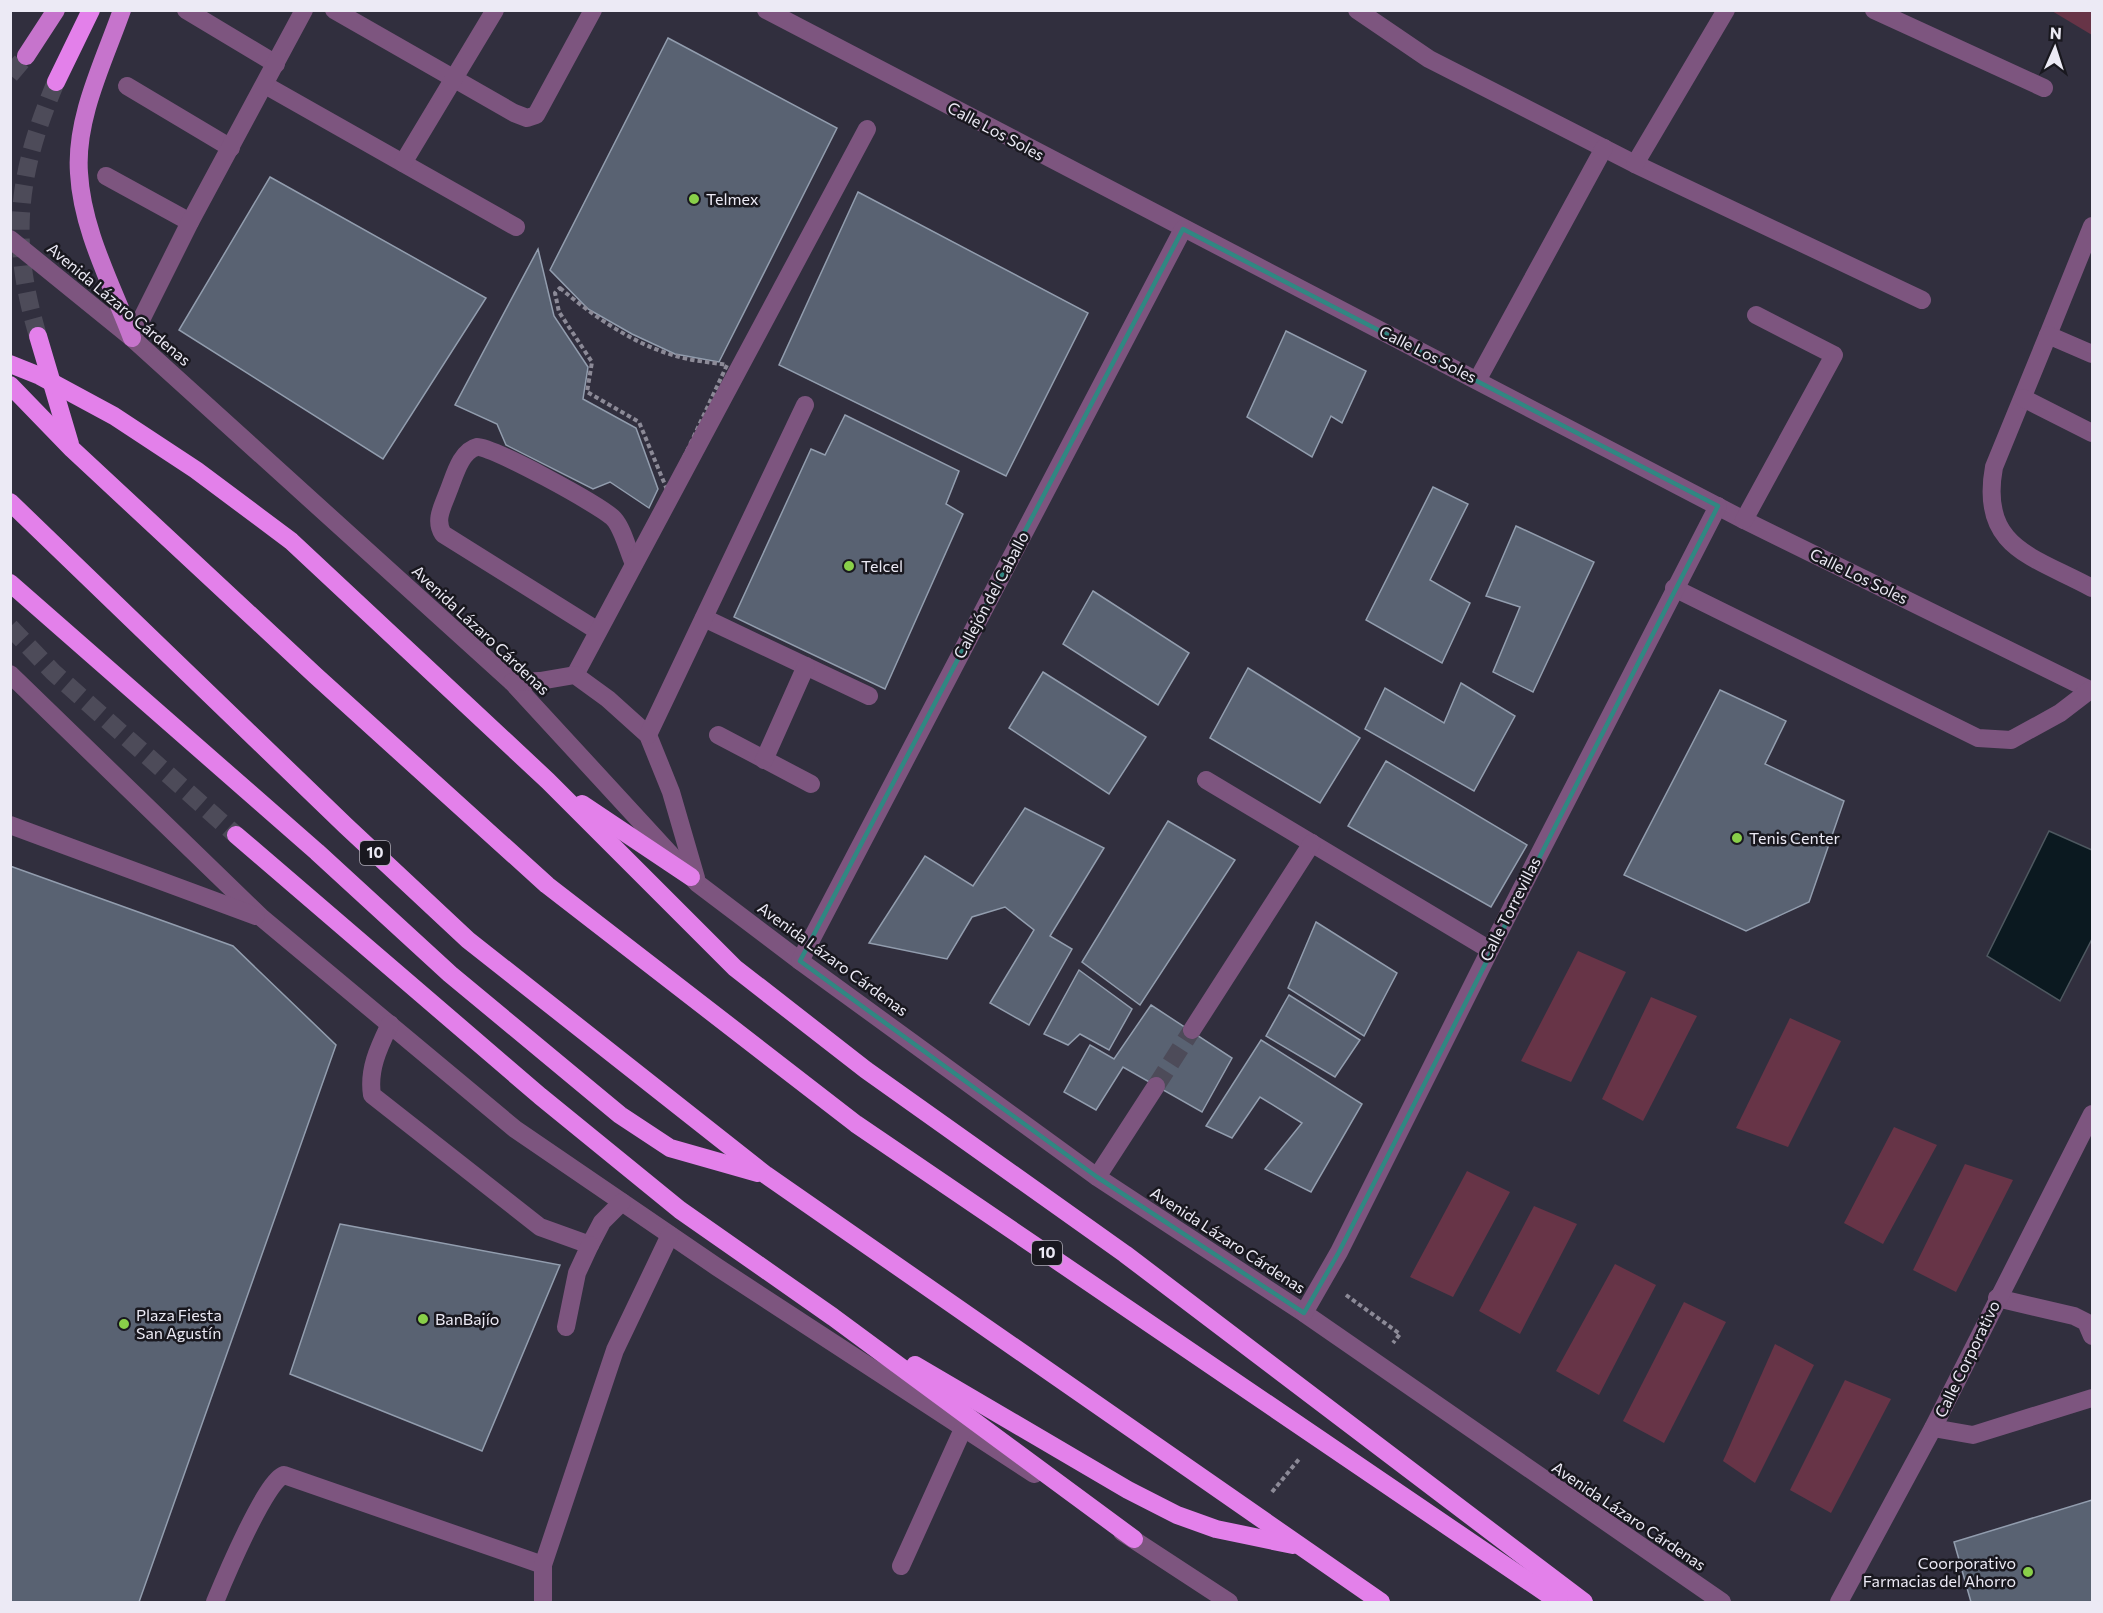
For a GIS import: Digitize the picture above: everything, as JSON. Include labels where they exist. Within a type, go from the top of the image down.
[{"type":"highway","points":[[56,82],[91,10]]},
{"type":"highway","points":[[38,336],[72,448]]},
{"type":"highway","points":[[10,364],[40,376],[114,416],[196,470],[291,541],[549,781],[735,968],[866,1070],[1125,1254],[1584,1602]]},
{"type":"highway","name":"10","points":[[10,385],[72,448],[316,676],[547,885],[856,1124],[1559,1602]]},
{"type":"highway","name":"10","points":[[10,502],[346,826],[468,940],[766,1175],[1381,1602]]},
{"type":"highway","points":[[10,518],[40,530]]},
{"type":"highway","points":[[10,583],[316,852],[450,974],[620,1115],[670,1148],[766,1175]]},
{"type":"highway","points":[[549,781],[694,880]]},
{"type":"highway","points":[[236,835],[540,1096],[680,1210],[833,1317],[1134,1539]]},
{"type":"highway","points":[[833,1317],[1128,1491],[1177,1515],[1216,1529],[1300,1547]]},
{"type":"main road","points":[[26,56],[56,10]]},
{"type":"main road","points":[[122,10],[89,104],[82,134],[79,172],[85,215],[132,338]]},
{"type":"street","points":[[186,10],[276,64]]},
{"type":"street","points":[[132,338],[190,222],[304,10]]},
{"type":"street","points":[[334,10],[514,113],[527,118],[536,116],[593,10]]},
{"type":"street","points":[[403,163],[452,78],[495,10]]},
{"type":"street","name":"Calle Los Soles","points":[[765,10],[1183,229],[1478,379],[1744,520],[2091,690]]},
{"type":"street","points":[[1357,10],[1429,59],[1635,164],[1922,300]]},
{"type":"street","points":[[1635,164],[1726,10]]},
{"type":"street","points":[[1874,10],[2044,88]]},
{"type":"street","points":[[265,85],[516,227]]},
{"type":"street","points":[[128,86],[231,148]]},
{"type":"street","points":[[575,675],[867,129]]},
{"type":"street","points":[[1478,379],[1604,148]]},
{"type":"street","points":[[106,176],[190,222]]},
{"type":"street","points":[[2092,226],[1992,478],[1992,508],[1998,529],[2014,546],[2092,588]]},
{"type":"street","name":"Callejón del Caballo","points":[[800,961],[1183,229]]},
{"type":"street","name":"Avenida Lázaro Cárdenas","points":[[10,239],[132,338],[512,682],[694,880],[800,961],[1097,1177],[1304,1313],[1722,1602]]},
{"type":"street","points":[[1744,520],[1834,355],[1756,315]]},
{"type":"street","points":[[2048,335],[2092,354]]},
{"type":"street","points":[[2023,398],[2092,433]]},
{"type":"street","points":[[648,735],[805,405]]},
{"type":"street","points":[[598,631],[443,534],[439,528],[441,511],[462,459],[471,450],[485,447],[544,477],[614,519],[634,564]]},
{"type":"street","name":"Calle Torrevillas","points":[[1304,1313],[1339,1252],[1490,950],[1718,506]]},
{"type":"street","points":[[1674,588],[1978,738],[2011,740],[2060,713],[2091,690]]},
{"type":"street","points":[[704,618],[869,696]]},
{"type":"street","points":[[764,760],[806,666]]},
{"type":"street","points":[[10,674],[262,918],[516,1129],[670,1235],[1229,1602]]},
{"type":"street","points":[[512,682],[540,681],[575,675],[608,699],[648,735],[671,792],[694,880]]},
{"type":"street","points":[[718,735],[811,784]]},
{"type":"street","points":[[1206,780],[1490,950]]},
{"type":"street","points":[[10,825],[262,918]]},
{"type":"street","points":[[1192,1030],[1312,843]]},
{"type":"street","points":[[390,1024],[376,1053],[370,1080],[372,1095],[540,1227],[590,1245]]},
{"type":"street","points":[[1097,1177],[1156,1086]]},
{"type":"street","name":"Calle Corporativo","points":[[1847,1600],[1997,1298],[2092,1114]]},
{"type":"street","points":[[566,1327],[578,1273],[590,1245],[602,1222],[622,1202]]},
{"type":"street","points":[[543,1602],[543,1565],[617,1345],[670,1235]]},
{"type":"street","points":[[1997,1298],[2074,1316],[2086,1322],[2092,1336]]},
{"type":"street","points":[[1933,1428],[1973,1435],[2092,1398]]},
{"type":"street","points":[[901,1566],[963,1429]]},
{"type":"street","points":[[215,1602],[235,1556],[275,1480],[285,1475],[543,1565]]},
{"type":"path","points":[[560,288],[585,309],[629,336],[676,356],[727,364],[668,492],[639,422],[587,392],[592,362],[559,312],[555,293],[560,288]]},
{"type":"path","points":[[1351,1287],[1345,1297],[1400,1334],[1385,1352]]},
{"type":"path","points":[[1266,1500],[1303,1454]]},
{"type":"highlighted area","points":[[1183,229],[1718,506],[1339,1252],[1304,1313],[1097,1177],[800,961]]},
{"type":"shaded area","points":[[2052,11],[2092,11],[2092,35]]},
{"type":"shaded area","points":[[2049,831],[2092,850],[2092,939],[2060,1001],[1987,956]]},
{"type":"shaded area","points":[[1578,951],[1626,972],[1571,1082],[1521,1061]]},
{"type":"shaded area","points":[[1651,997],[1697,1016],[1643,1121],[1602,1099]]},
{"type":"shaded area","points":[[1790,1018],[1841,1041],[1788,1147],[1736,1128]]},
{"type":"shaded area","points":[[1894,1127],[1937,1145],[1883,1244],[1844,1223]]},
{"type":"shaded area","points":[[1965,1164],[2013,1180],[1956,1292],[1913,1270]]},
{"type":"shaded area","points":[[1467,1171],[1510,1192],[1453,1297],[1410,1277]]},
{"type":"shaded area","points":[[1534,1206],[1577,1224],[1520,1334],[1479,1311]]},
{"type":"shaded area","points":[[1615,1264],[1656,1285],[1599,1395],[1556,1371]]},
{"type":"shaded area","points":[[1684,1302],[1726,1322],[1664,1443],[1623,1421]]},
{"type":"shaded area","points":[[1775,1344],[1814,1365],[1755,1483],[1723,1461]]},
{"type":"shaded area","points":[[1845,1380],[1891,1399],[1831,1513],[1790,1490]]},
{"type":"building","name":"Telmex","points":[[668,38],[837,128],[719,362],[675,354],[632,334],[588,309],[550,270]]},
{"type":"building","points":[[270,177],[486,298],[383,459],[179,330]]},
{"type":"building","points":[[858,192],[1088,313],[1006,476],[779,365]]},
{"type":"building","points":[[538,249],[554,316],[588,367],[583,399],[636,428],[658,489],[649,508],[610,482],[593,489],[506,445],[497,424],[455,405]]},
{"type":"building","points":[[1286,331],[1366,371],[1342,423],[1331,416],[1312,457],[1247,417]]},
{"type":"building","name":"Telcel","points":[[845,415],[959,471],[946,504],[963,514],[885,689],[734,617],[811,449],[825,455]]},
{"type":"building","points":[[1433,487],[1468,504],[1430,580],[1470,603],[1442,663],[1366,620]]},
{"type":"building","points":[[1516,526],[1594,562],[1533,692],[1493,672],[1520,607],[1486,596]]},
{"type":"building","points":[[1093,591],[1189,653],[1158,705],[1063,644]]},
{"type":"building","points":[[1248,668],[1360,738],[1320,803],[1210,738]]},
{"type":"building","points":[[1043,672],[1146,737],[1109,794],[1009,728]]},
{"type":"building","points":[[1461,683],[1515,716],[1474,791],[1365,729],[1385,688],[1444,723]]},
{"type":"building","name":"Tenis Center","points":[[1720,690],[1786,721],[1765,764],[1844,801],[1809,902],[1746,931],[1624,875]]},
{"type":"building","points":[[1386,761],[1527,845],[1491,907],[1348,826]]},
{"type":"building","points":[[1025,808],[1104,848],[1050,936],[1072,949],[1029,1025],[990,1003],[1034,930],[1005,907],[972,917],[947,959],[869,943],[925,856],[973,886]]},
{"type":"building","points":[[1168,821],[1235,860],[1140,1005],[1082,962]]},
{"type":"building","name":"Plaza Fiesta San Agustín","points":[[10,866],[233,946],[336,1045],[139,1602],[10,1602]]},
{"type":"building","points":[[1316,922],[1397,973],[1364,1036],[1288,988]]},
{"type":"building","points":[[1079,970],[1132,1009],[1109,1050],[1080,1034],[1068,1045],[1044,1034]]},
{"type":"building","points":[[1289,995],[1360,1040],[1335,1077],[1266,1036]]},
{"type":"building","points":[[1151,1005],[1232,1058],[1202,1112],[1123,1067],[1096,1110],[1064,1092],[1090,1045],[1114,1059]]},
{"type":"building","points":[[1261,1040],[1362,1104],[1311,1192],[1265,1169],[1302,1123],[1260,1097],[1232,1138],[1206,1126]]},
{"type":"building","name":"BanBajío","points":[[340,1224],[560,1265],[482,1451],[290,1374]]},
{"type":"building","name":"Coorporativo Farmacias del Ahorro","points":[[2092,1500],[2092,1602],[1971,1602],[1954,1542]]},
{"type":"tunnel","points":[[10,75],[26,56]]},
{"type":"tunnel","points":[[38,336],[23,269],[22,207],[33,147],[56,82]]},
{"type":"tunnel","points":[[10,627],[53,672],[236,835]]},
{"type":"tunnel","points":[[1156,1086],[1192,1030]]},
{"type":"place","name":"Telmex","points":[[694,199]]},
{"type":"place","name":"Telcel","points":[[849,566]]},
{"type":"place","name":"Tenis Center","points":[[1737,838]]},
{"type":"place","name":"BanBajío","points":[[423,1319]]},
{"type":"place","name":"Plaza Fiesta San Agustín","points":[[124,1324]]},
{"type":"place","name":"Coorporativo Farmacias del Ahorro","points":[[2028,1572]]}]
